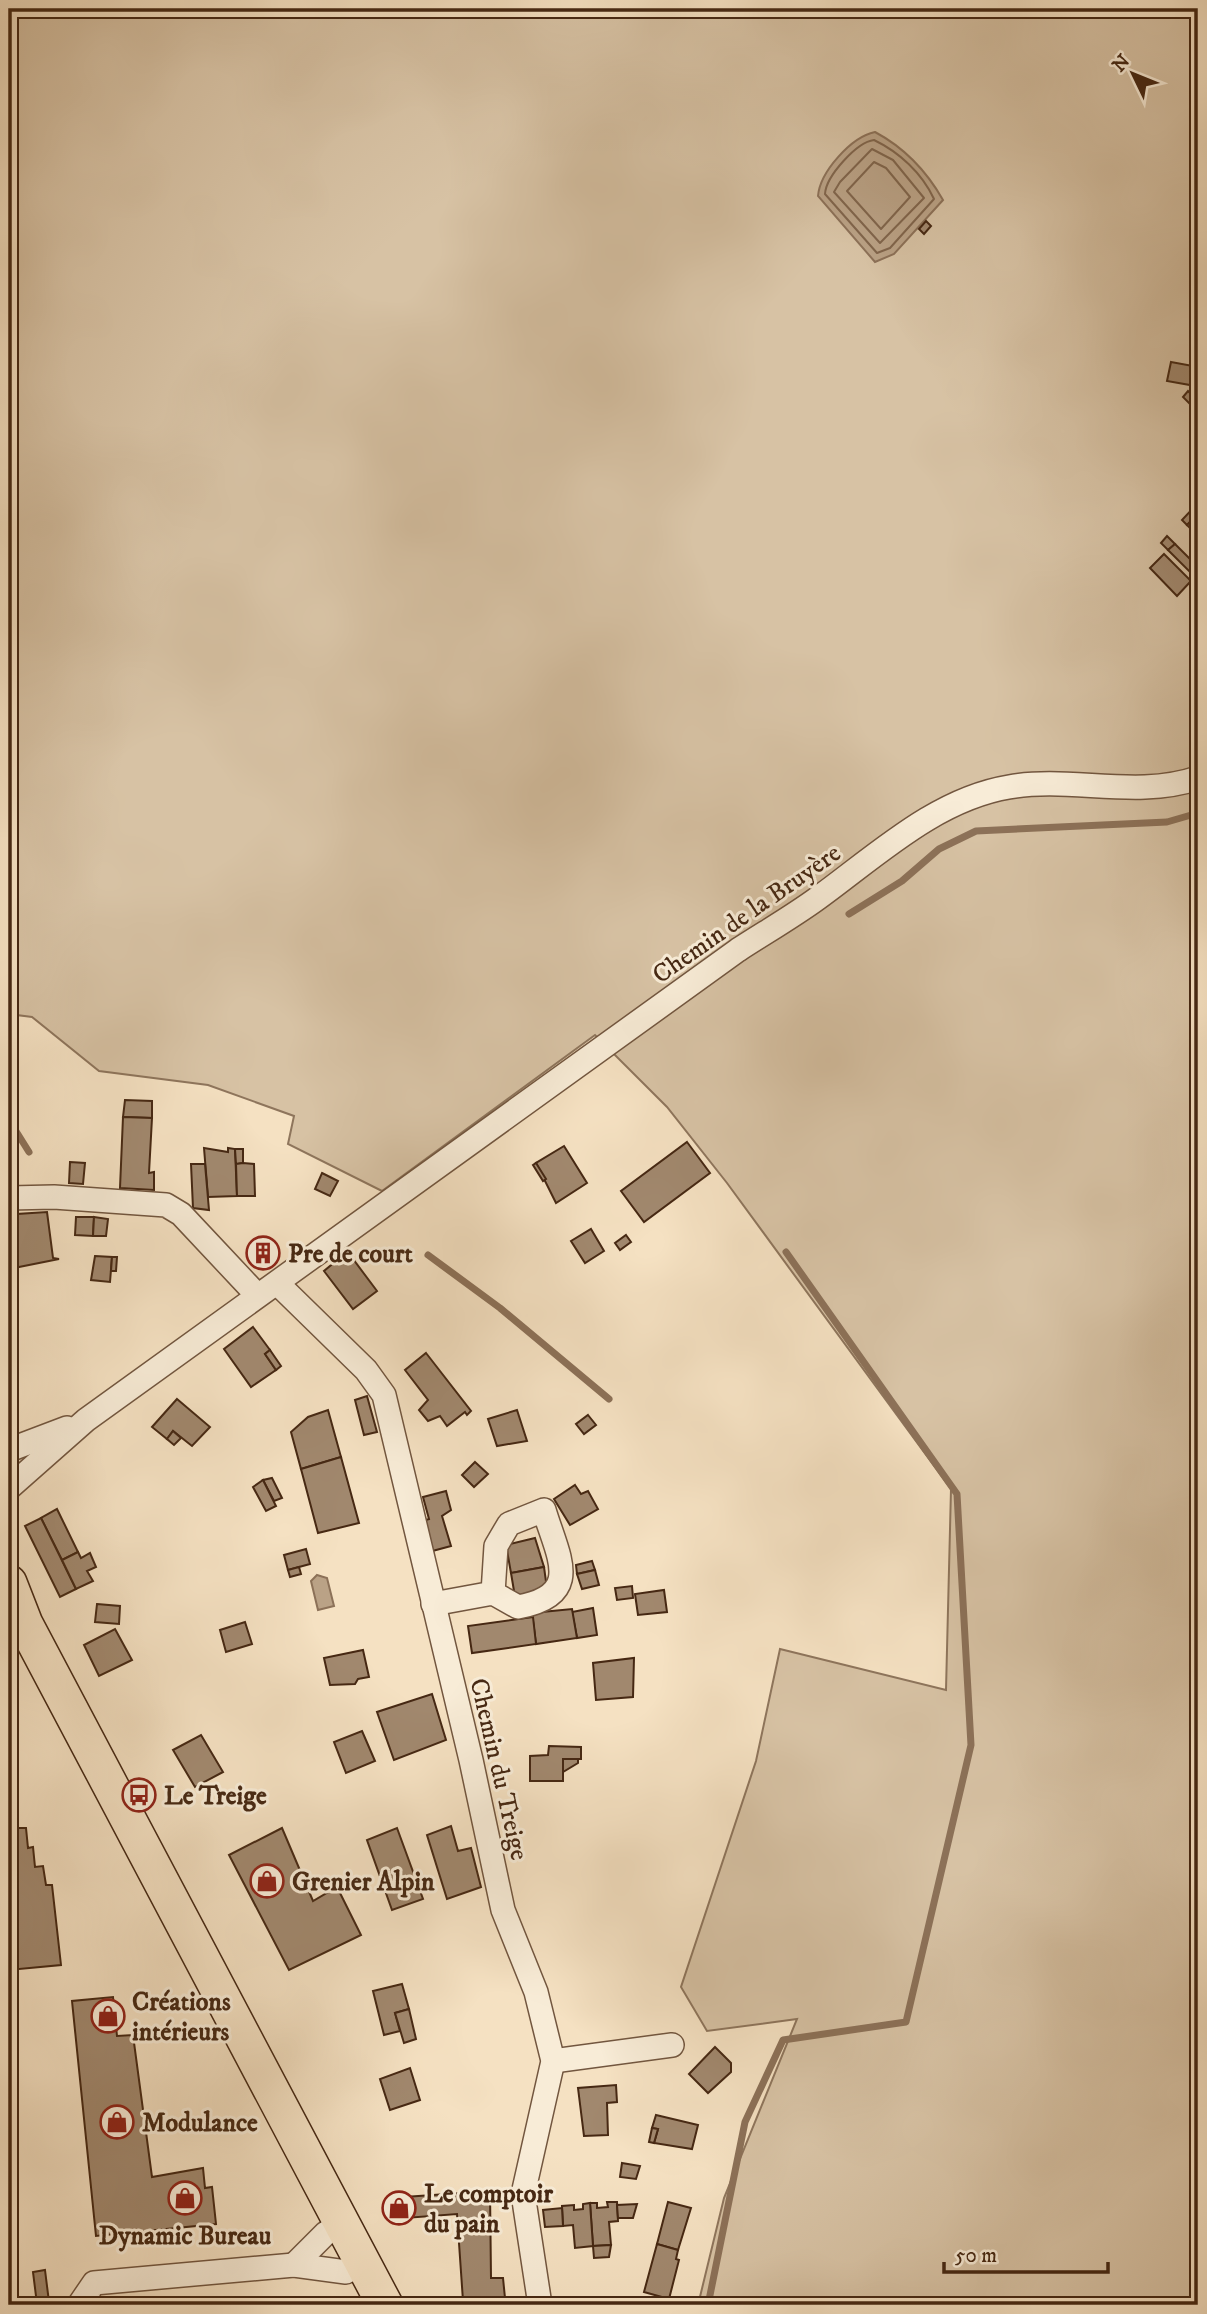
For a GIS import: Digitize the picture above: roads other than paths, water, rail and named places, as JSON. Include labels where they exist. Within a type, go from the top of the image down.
[{"type":"main road","points":[[9,1583],[25,1624],[385,2305]]},
{"type":"main road","points":[[9,1642],[363,2305]]},
{"type":"street","name":"Chemin de la Bruyère","points":[[86,1420],[738,950],[811,903],[925,820],[961,802],[1007,787],[1042,783],[1112,789],[1183,783],[1198,778]]},
{"type":"street","points":[[9,1198],[54,1197],[166,1205],[181,1214],[257,1295]]},
{"type":"street","name":"Chemin du Treige","points":[[276,1283],[366,1370],[384,1395],[503,1910],[536,1992],[553,2061],[523,2194],[540,2305]]},
{"type":"street","points":[[9,1450],[86,1420]]},
{"type":"street","points":[[9,1488],[86,1420]]},
{"type":"street","points":[[433,1604],[493,1593]]},
{"type":"street","points":[[553,2061],[672,2045]]},
{"type":"street","points":[[294,2265],[326,2233]]},
{"type":"street","points":[[79,2305],[94,2283],[294,2265],[346,2272]]},
{"type":"water","points":[[875,132],[914,161],[943,200],[894,254],[875,262],[818,196],[824,177],[838,157],[856,141]]},
{"type":"water","points":[[317,1575],[327,1578],[334,1606],[318,1610],[311,1581]]},
{"type":"waterway","points":[[849,914],[902,881],[939,849],[976,831],[1167,822],[1198,813]]},
{"type":"waterway","points":[[9,1120],[29,1152]]},
{"type":"waterway","points":[[708,2305],[745,2122],[783,2040],[906,2022],[971,1745],[957,1494],[786,1252]]},
{"type":"waterway","points":[[428,1255],[500,1308],[609,1399]]},
{"type":"place","name":"Pre de court","points":[[263,1253]]},
{"type":"place","name":"Le Treige","points":[[139,1795]]},
{"type":"place","name":"Grenier Alpin","points":[[267,1881]]},
{"type":"place","name":"Créations intérieurs","points":[[108,2016]]},
{"type":"place","name":"Modulance","points":[[117,2122]]},
{"type":"place","name":"Dynamic Bureau","points":[[185,2198]]},
{"type":"place","name":"Le comptoir du pain","points":[[399,2208]]}]
